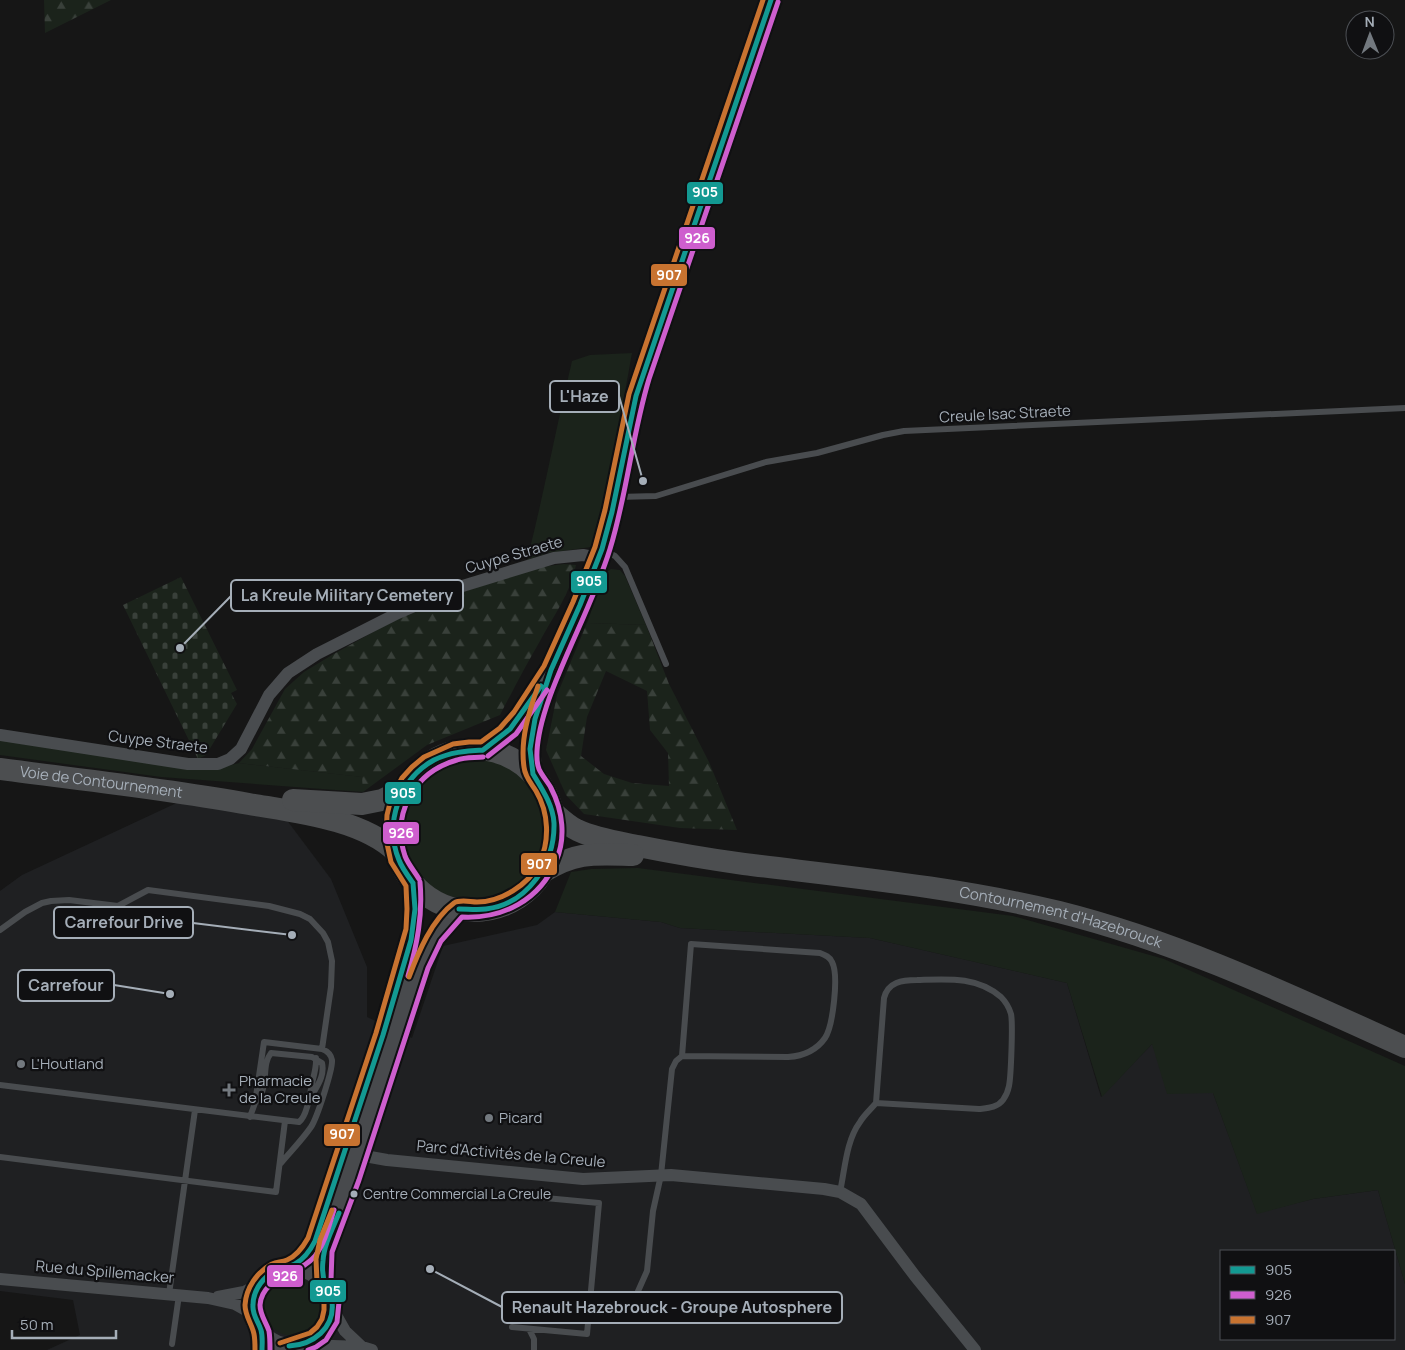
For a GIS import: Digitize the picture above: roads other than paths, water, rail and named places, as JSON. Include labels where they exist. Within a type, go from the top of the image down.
[{"type":"highway","points":[[462,750],[483,750],[506,756],[533,774],[543,788],[552,812],[554,827],[553,843],[550,858],[543,872],[525,892],[503,905],[477,910],[459,909],[431,898],[413,883],[404,872],[393,838],[394,816],[404,789],[417,772],[435,759],[448,753],[462,750]]},
{"type":"highway","name":"Voie de Contournement","points":[[0,769],[202,795],[302,813],[344,824],[375,836],[396,852]]},
{"type":"highway","name":"Voie de Contournement","points":[[202,795],[357,804],[376,802],[404,789]]},
{"type":"highway","name":"Contournement d'Hazebrouck","points":[[552,812],[568,825],[584,833],[617,842],[696,858],[943,890],[1059,912],[1135,934],[1215,964],[1405,1047]]},
{"type":"highway","name":"Contournement d'Hazebrouck","points":[[543,872],[567,859],[590,854],[696,858]]},
{"type":"main road","points":[[533,774],[530,749],[531,734],[552,670],[600,554],[615,496],[636,396],[771,0]]},
{"type":"main road","points":[[483,750],[499,739],[516,723],[552,670]]},
{"type":"main road","points":[[289,1268],[305,1256],[316,1241],[347,1148],[411,940],[415,909],[413,883]]},
{"type":"main road","points":[[325,1284],[323,1262],[325,1250],[359,1155],[405,1011],[424,960],[435,937],[459,909]]},
{"type":"main road","points":[[261,1331],[276,1343],[292,1347],[317,1338],[329,1322],[332,1308],[330,1293],[325,1284],[309,1271],[300,1268],[275,1271],[260,1284],[253,1300],[253,1314],[261,1331],[262,1350]]},
{"type":"street","name":"Cuype Straete","points":[[0,735],[188,764],[210,765],[224,762],[241,749],[269,695],[282,679],[317,654],[412,606],[456,588],[554,558],[600,554]]},
{"type":"street","name":"Parc d'Activités de la Creule","points":[[359,1155],[583,1179],[661,1175],[815,1188],[840,1192],[854,1199],[867,1210],[915,1276],[975,1350]]},
{"type":"street","name":"Rue du Spillemacker","points":[[0,1279],[208,1298],[235,1304],[253,1314]]},
{"type":"street","name":"Rue du Spillemacker","points":[[208,1298],[244,1292],[260,1284]]},
{"type":"street","points":[[332,1308],[345,1331],[367,1348]]},
{"type":"street","points":[[292,1347],[367,1348]]},
{"type":"lane","name":"Creule Isac Straete","points":[[615,496],[656,496],[756,465],[817,453],[883,435],[904,432],[1405,408]]},
{"type":"lane","points":[[600,554],[615,556],[625,567],[666,664]]},
{"type":"lane","points":[[0,930],[25,912],[42,903],[69,900],[118,906],[148,890],[290,910],[305,916],[317,926],[328,942],[332,961],[322,1049]]},
{"type":"lane","points":[[635,1298],[647,1271],[653,1211],[661,1175],[672,1069],[676,1061],[682,1056],[788,1057],[803,1055],[814,1049],[825,1038],[831,1023],[835,977],[831,960],[820,953],[691,944],[682,1056]]},
{"type":"lane","points":[[840,1192],[855,1130],[860,1121],[876,1104],[885,993],[892,985],[912,980],[958,979],[987,988],[1005,1001],[1012,1019],[1010,1085],[1007,1094],[999,1104],[994,1107],[979,1109],[876,1104]]},
{"type":"lane","points":[[250,1117],[255,1103],[264,1042],[322,1049],[329,1053],[332,1064],[316,1118],[280,1164]]},
{"type":"lane","points":[[0,1085],[250,1117],[301,1121],[310,1098],[310,1084],[316,1058],[271,1052],[268,1058],[263,1093],[255,1103]]},
{"type":"lane","points":[[172,1344],[174,1295],[185,1180],[195,1110]]},
{"type":"lane","points":[[0,1157],[276,1192],[285,1121]]},
{"type":"lane","points":[[512,1327],[587,1334],[599,1203],[524,1196]]},
{"type":"lane","points":[[529,1329],[534,1339],[534,1350]]},
{"type":"place","name":"L'Haze","points":[[643,481]]},
{"type":"place","name":"La Kreule Military Cemetery","points":[[180,648]]},
{"type":"place","name":"Carrefour Drive","points":[[292,935]]},
{"type":"place","name":"Carrefour","points":[[170,994]]},
{"type":"place","name":"L'Houtland","points":[[21,1064]]},
{"type":"place","name":"Pharmacie de la Creule","points":[[229,1090]]},
{"type":"place","name":"Picard","points":[[489,1118]]},
{"type":"place","name":"Centre Commercial La Creule","points":[[354,1194]]},
{"type":"place","name":"Renault Hazebrouck - Groupe Autosphere","points":[[430,1269]]}]
